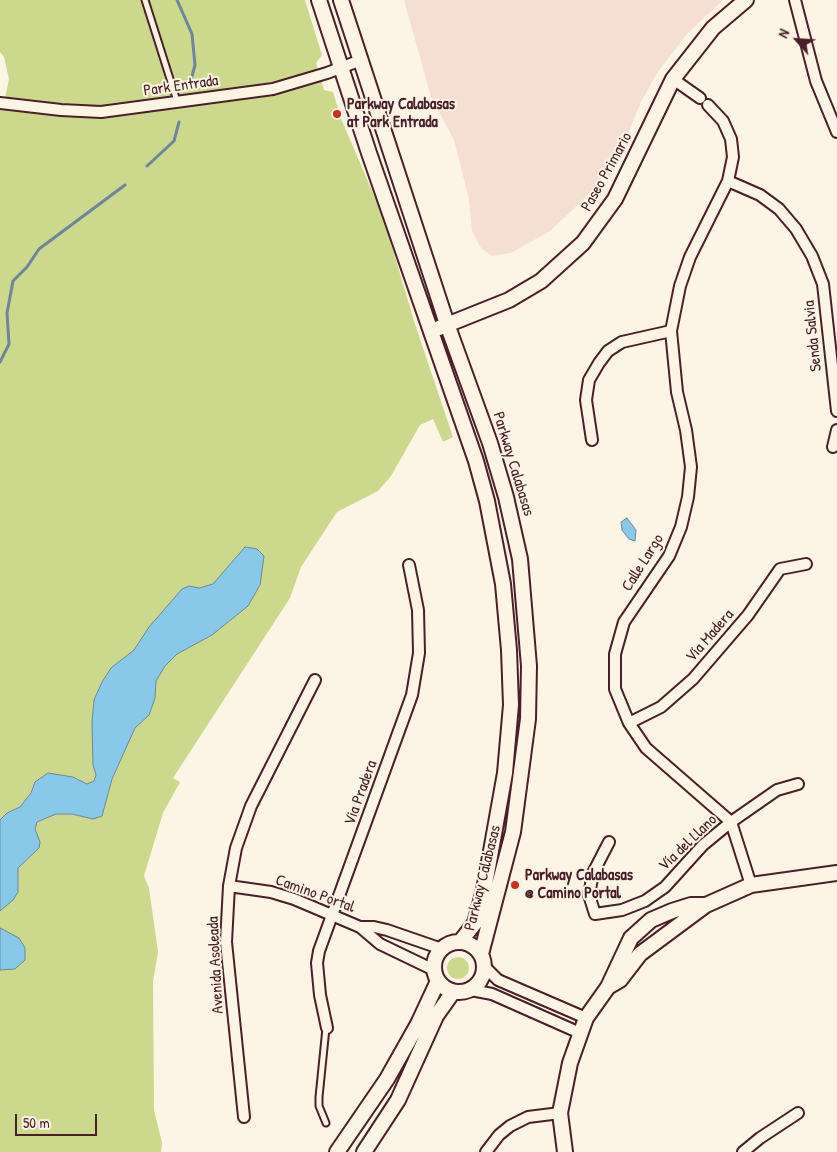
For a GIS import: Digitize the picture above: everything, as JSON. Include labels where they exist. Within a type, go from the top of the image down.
[{"type":"street","name":"Parkway Calabasas","points":[[319,0],[468,436],[487,501],[503,584],[510,650],[511,705],[506,774],[496,831],[475,923],[460,942]]},
{"type":"street","name":"Parkway Calabasas","points":[[341,0],[447,324],[490,443],[506,497],[520,559],[527,617],[528,719],[521,783],[505,870],[483,961]]},
{"type":"street","name":"Paseo Primario","points":[[431,331],[510,300],[541,281],[583,243],[615,199],[673,78],[713,28],[746,0]]},
{"type":"street","points":[[795,0],[816,81],[837,132]]},
{"type":"street","name":"Park Entrada","points":[[0,103],[60,110],[101,112],[273,89],[361,60]]},
{"type":"street","points":[[673,78],[700,98]]},
{"type":"street","name":"Calle Largo","points":[[708,105],[723,121],[731,140],[733,157],[728,181],[690,258],[680,286],[671,331],[677,392],[686,430],[691,467],[688,497],[681,527],[668,556],[624,622],[614,654],[615,688],[628,724],[646,748],[731,822]]},
{"type":"street","name":"Senda Salvia","points":[[728,181],[760,195],[779,209],[796,228],[812,256],[823,284],[837,411]]},
{"type":"street","points":[[592,440],[586,400],[590,380],[599,363],[608,351],[622,342],[671,331]]},
{"type":"street","points":[[833,447],[837,430]]},
{"type":"street","name":"Vía Madera","points":[[628,724],[661,707],[693,678],[748,615],[780,569],[806,564]]},
{"type":"street","name":"Via Pradera","points":[[326,1028],[317,963],[318,951],[412,695],[419,653],[418,610],[409,565]]},
{"type":"street","name":"Avenida Asoleada","points":[[244,1117],[226,942],[229,886],[236,848],[250,806],[315,680]]},
{"type":"street","name":"Vía del Llano","points":[[609,842],[594,873],[589,895],[595,914],[622,910],[646,901],[665,886],[703,845],[731,822],[777,790],[798,784]]},
{"type":"street","points":[[731,822],[751,885]]},
{"type":"street","points":[[608,987],[620,980],[640,954],[706,905],[751,885],[837,873]]},
{"type":"street","name":"Camino Portal","points":[[229,886],[271,892],[294,899],[360,927],[374,927],[442,949]]},
{"type":"street","points":[[565,1152],[560,1113],[570,1063],[586,1018],[608,987],[631,938],[651,920],[691,905],[706,905]]},
{"type":"street","name":"Camino Portal","points":[[360,927],[369,937],[436,975]]},
{"type":"street","points":[[397,952],[396,942],[404,936]]},
{"type":"street","points":[[337,1152],[387,1079],[418,1024],[436,975],[436,958],[442,949],[452,943],[468,943],[498,980],[586,1018]]},
{"type":"street","points":[[470,990],[480,981],[483,961]]},
{"type":"street","points":[[436,975],[453,992]]},
{"type":"street","points":[[364,1152],[398,1100],[436,1016],[453,992],[470,990],[492,994],[580,1033]]},
{"type":"street","points":[[486,1152],[498,1135],[510,1126],[528,1118],[560,1113]]},
{"type":"street","points":[[743,1152],[760,1138],[798,1113]]},
{"type":"lane","points":[[144,0],[177,102]]},
{"type":"lane","points":[[326,1028],[319,1097],[319,1106],[326,1123]]},
{"type":"shaded area","points":[[404,0],[723,0],[688,33],[657,73],[641,102],[610,177],[605,175],[581,202],[550,231],[511,253],[492,256],[481,248],[472,231],[469,199],[454,140],[431,97]]},
{"type":"green space","points":[[0,0],[305,0],[322,55],[316,63],[324,90],[333,92],[342,121],[383,216],[414,321],[453,437],[443,442],[433,419],[420,425],[391,476],[378,491],[337,512],[301,567],[290,598],[173,778],[180,782],[163,813],[144,876],[149,888],[158,952],[153,982],[154,1110],[162,1143],[161,1152],[0,1152],[0,103],[4,103],[9,79],[4,57],[0,52]]},
{"type":"green space","points":[[454,957],[462,957],[469,964],[469,972],[462,979],[454,979],[447,972],[447,964]]},
{"type":"water","points":[[627,518],[636,530],[635,541],[629,539],[622,530],[621,522]]},
{"type":"water","points":[[245,547],[257,549],[264,556],[260,585],[248,606],[212,635],[177,654],[165,666],[156,681],[155,698],[149,715],[135,728],[112,779],[102,816],[93,819],[72,814],[56,814],[37,822],[35,829],[40,842],[39,848],[18,868],[18,892],[13,900],[0,911],[0,820],[7,813],[20,807],[31,793],[35,782],[48,773],[73,777],[87,784],[94,781],[96,775],[93,765],[92,722],[94,700],[111,668],[134,650],[149,627],[182,589],[189,586],[199,588],[213,584]]},
{"type":"water","points":[[0,928],[19,938],[25,948],[25,960],[15,969],[0,970]]},
{"type":"waterway","points":[[177,0],[192,34],[195,65],[191,80]]},
{"type":"waterway","points":[[147,166],[174,141],[179,122]]},
{"type":"waterway","points":[[0,362],[9,344],[7,313],[13,281],[27,267],[39,249],[125,185]]},
{"type":"place","name":"Parkway Calabasas at Park Entrada","points":[[337,114]]},
{"type":"place","name":"Parkway Calabasas @ Camino Portal","points":[[515,885]]}]
